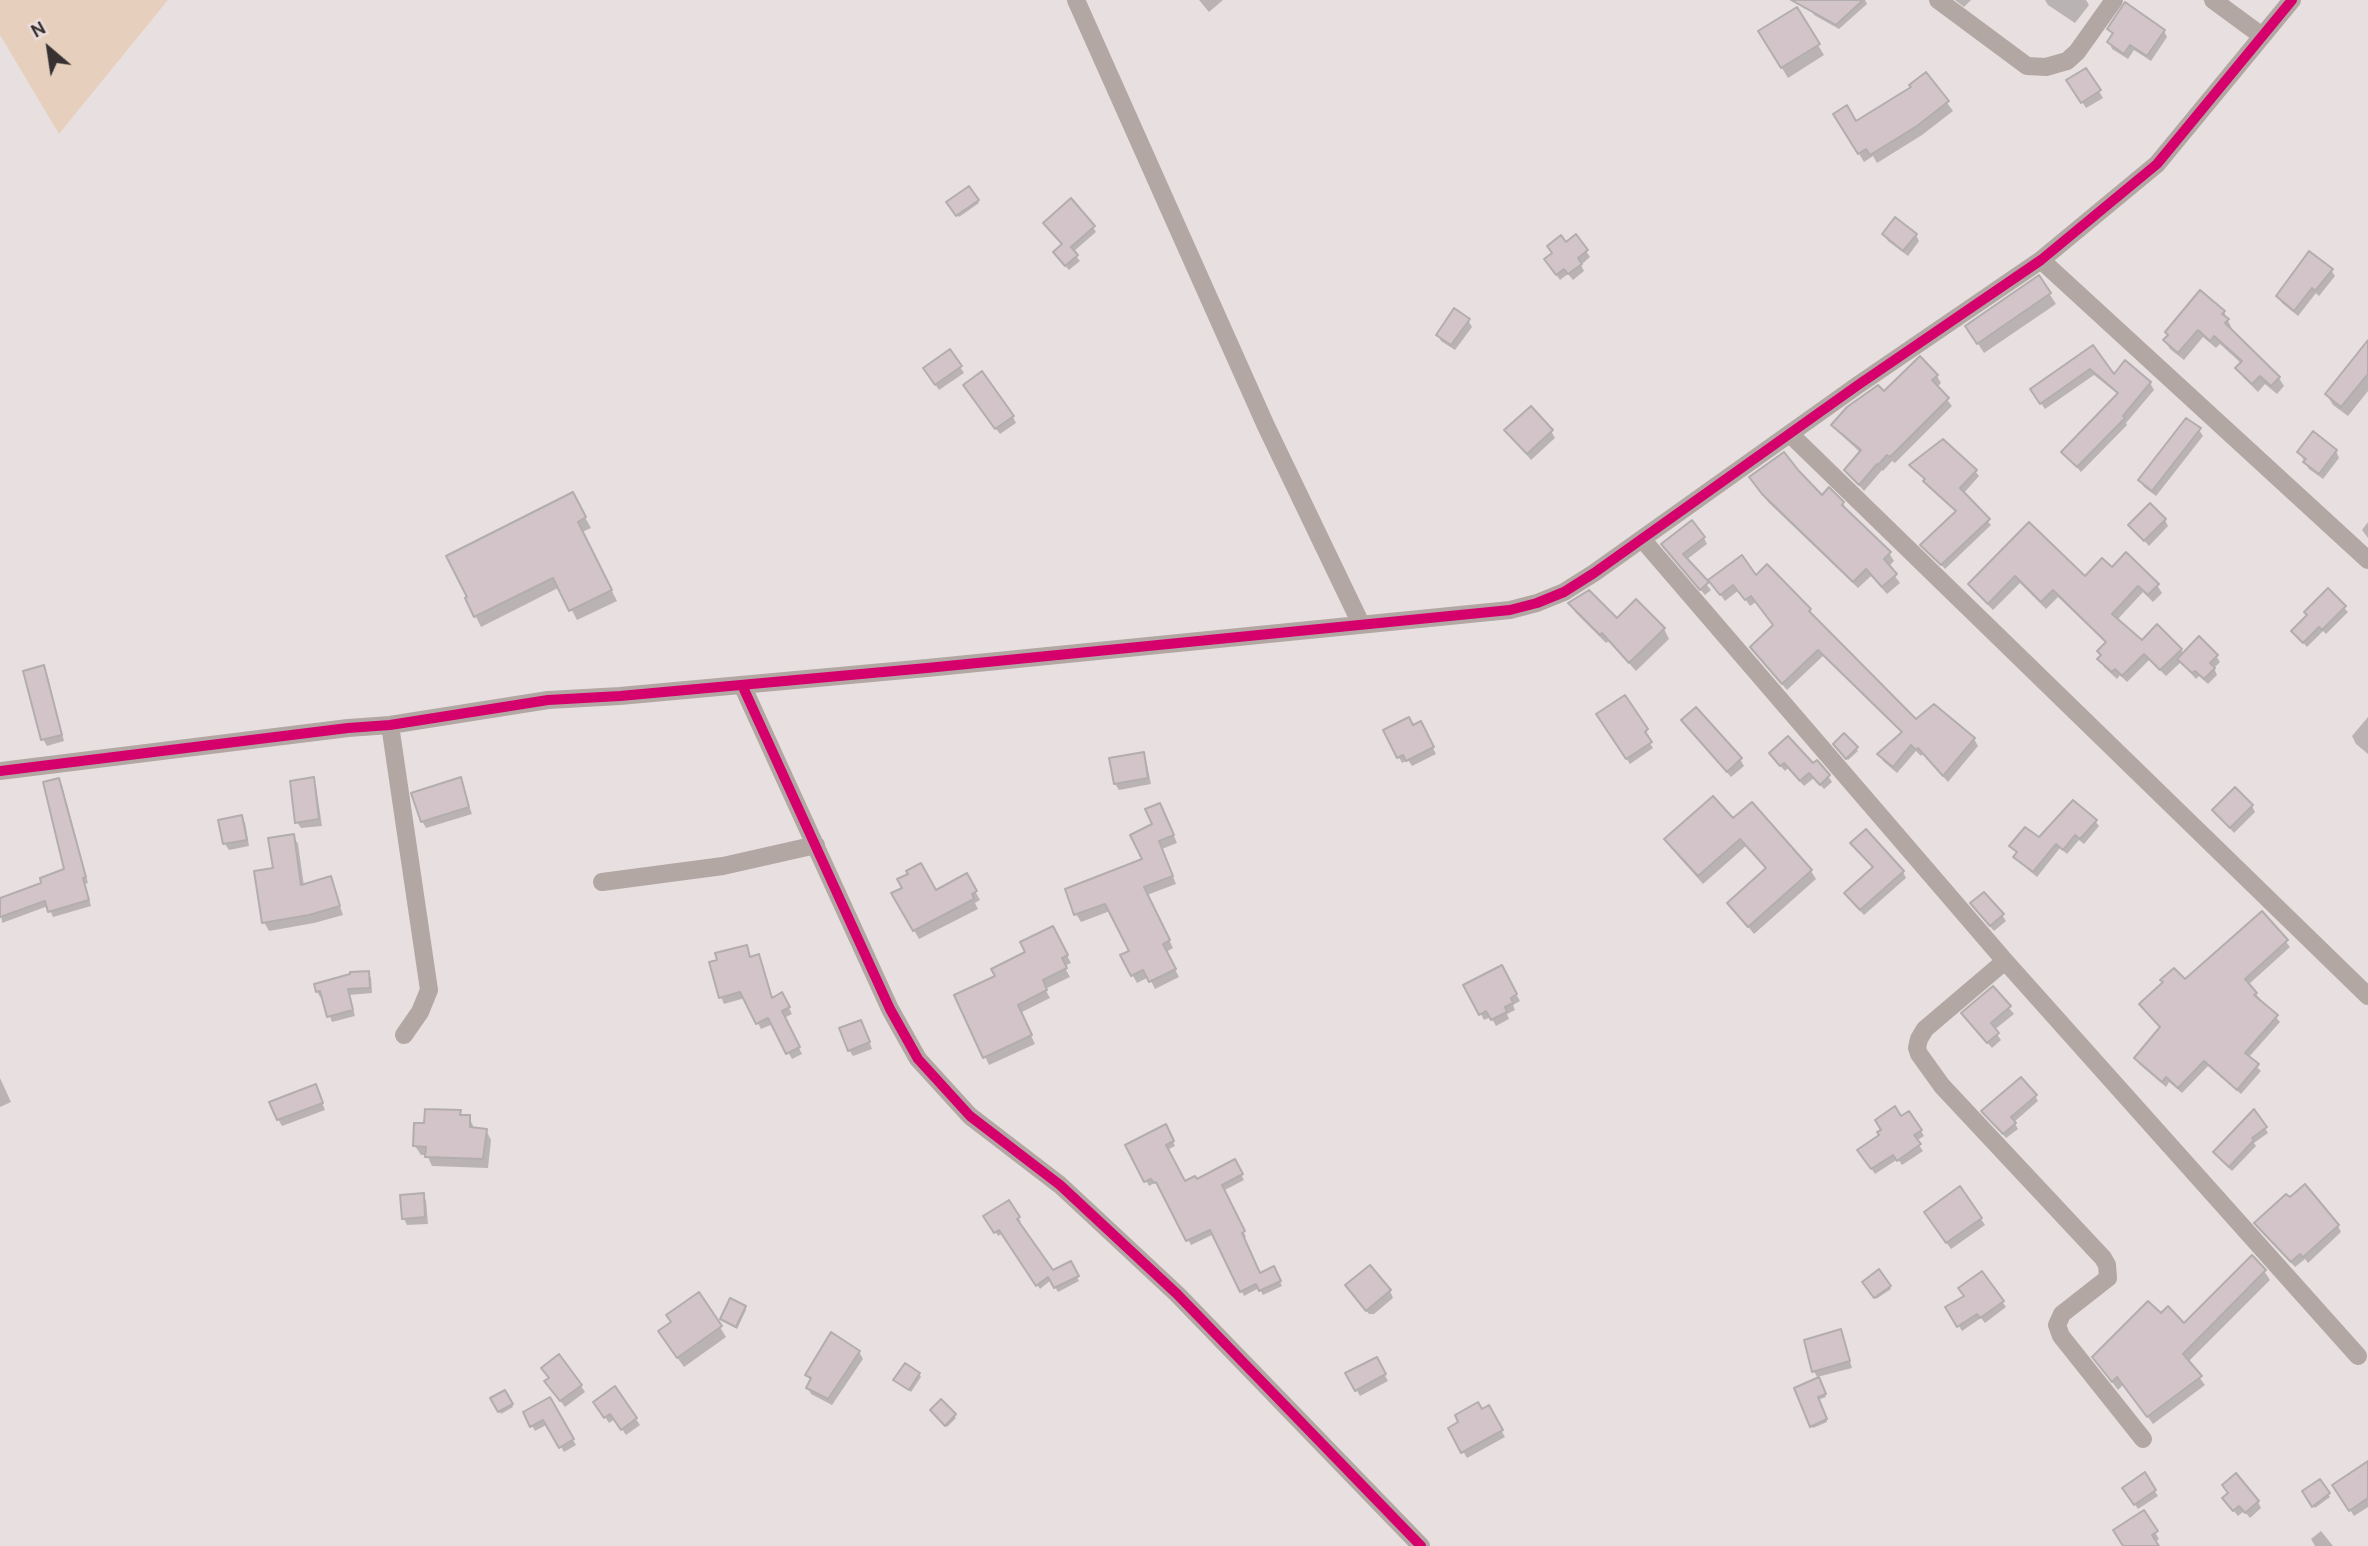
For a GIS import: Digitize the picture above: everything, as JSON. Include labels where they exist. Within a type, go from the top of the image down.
[{"type":"street","points":[[1076,0],[1266,426],[1362,624]]},
{"type":"street","points":[[1938,0],[2027,66],[2046,67],[2067,61],[2077,52],[2115,0]]},
{"type":"street","points":[[2213,0],[2262,36]]},
{"type":"street","points":[[0,771],[390,725],[548,700],[741,685],[1510,610],[1537,603],[1564,592],[1642,539],[2041,260],[2157,164],[2292,0]]},
{"type":"street","points":[[2041,260],[2368,560]]},
{"type":"street","points":[[1790,434],[2368,996]]},
{"type":"street","points":[[1642,539],[2005,961],[2358,1356]]},
{"type":"street","points":[[741,685],[890,1009],[918,1059],[970,1116],[1060,1185],[1177,1294],[1421,1546]]},
{"type":"street","points":[[390,725],[429,990],[420,1012],[404,1035]]},
{"type":"street","points":[[602,882],[723,866],[816,845]]},
{"type":"street","points":[[2005,961],[1924,1030],[1917,1048],[1919,1055],[1942,1086],[2103,1258],[2109,1272],[2108,1278],[2062,1314],[2057,1325],[2061,1336],[2143,1439]]},
{"type":"shaded area","points":[[0,0],[168,0],[59,134],[0,35]]},
{"type":"building","points":[[1791,0],[1863,0],[1836,25]]},
{"type":"building","points":[[2125,2],[2165,30],[2147,56],[2130,45],[2124,54],[2107,42],[2113,33],[2107,29]]},
{"type":"building","points":[[1797,7],[1820,44],[1781,68],[1758,31]]},
{"type":"building","points":[[2086,68],[2101,90],[2081,103],[2066,80]]},
{"type":"building","points":[[1926,72],[1949,101],[1917,126],[1870,155],[1866,149],[1858,154],[1833,114],[1847,105],[1856,121],[1911,87],[1909,85]]},
{"type":"building","points":[[969,186],[979,200],[956,216],[946,202]]},
{"type":"building","points":[[1071,198],[1095,226],[1071,247],[1078,255],[1065,266],[1053,252],[1062,244],[1043,223]]},
{"type":"building","points":[[1895,217],[1917,234],[1903,251],[1882,234]]},
{"type":"building","points":[[1576,234],[1588,250],[1578,258],[1582,264],[1568,274],[1564,269],[1556,275],[1544,259],[1552,253],[1547,246],[1561,235],[1566,242]]},
{"type":"building","points":[[2309,251],[2333,269],[2315,291],[2312,288],[2294,311],[2276,296]]},
{"type":"building","points":[[2039,275],[2051,293],[1977,344],[1965,326]]},
{"type":"building","points":[[2200,290],[2225,311],[2222,314],[2229,319],[2225,323],[2280,377],[2271,386],[2260,376],[2252,384],[2235,368],[2242,361],[2214,336],[2210,341],[2198,330],[2178,353],[2163,340],[2168,335],[2165,332]]},
{"type":"building","points":[[1454,308],[1470,319],[1451,345],[1436,335]]},
{"type":"building","points":[[2368,340],[2368,374],[2341,407],[2325,394]]},
{"type":"building","points":[[2093,345],[2114,374],[2125,360],[2151,382],[2123,416],[2125,418],[2077,467],[2061,452],[2118,393],[2090,369],[2040,404],[2030,389]]},
{"type":"building","points":[[950,349],[962,366],[935,385],[923,368]]},
{"type":"building","points":[[1920,356],[1938,375],[1932,380],[1949,398],[1890,457],[1887,455],[1877,464],[1859,485],[1844,470],[1861,450],[1831,425],[1847,407],[1878,385],[1884,391]]},
{"type":"building","points":[[982,371],[1014,416],[995,429],[963,385]]},
{"type":"building","points":[[1531,406],[1553,430],[1527,454],[1504,430]]},
{"type":"building","points":[[2186,418],[2201,428],[2152,491],[2138,480]]},
{"type":"building","points":[[2313,431],[2337,450],[2319,474],[2303,462],[2306,459],[2297,452]]},
{"type":"building","points":[[1943,439],[1977,470],[1960,488],[1990,519],[1941,565],[1920,545],[1956,511],[1909,465]]},
{"type":"building","points":[[1784,452],[1822,495],[1829,487],[1844,502],[1842,505],[1891,552],[1884,559],[1897,574],[1882,587],[1866,569],[1853,582],[1762,494],[1749,477]]},
{"type":"building","points":[[573,492],[586,517],[578,522],[612,590],[569,611],[553,578],[474,617],[446,556]]},
{"type":"building","points":[[2150,503],[2166,519],[2144,541],[2128,525]]},
{"type":"building","points":[[1692,520],[1705,537],[1683,554],[1709,582],[1700,590],[1661,544]]},
{"type":"building","points":[[2029,522],[2085,576],[2102,558],[2112,567],[2126,552],[2159,584],[2148,595],[2138,586],[2112,614],[2142,640],[2157,624],[2182,649],[2160,670],[2144,654],[2122,676],[2115,669],[2112,672],[2097,659],[2101,655],[2097,651],[2106,642],[2053,590],[2041,602],[2015,576],[1988,604],[1968,584]]},
{"type":"building","points":[[1742,555],[1756,575],[1767,564],[1811,609],[1809,611],[1916,719],[1934,704],[1975,738],[1943,776],[1918,748],[1916,750],[1911,745],[1893,767],[1877,754],[1902,732],[1818,650],[1782,684],[1750,647],[1773,625],[1751,596],[1745,600],[1733,585],[1720,595],[1708,580]]},
{"type":"building","points":[[2328,588],[2346,606],[2322,630],[2319,627],[2303,643],[2291,631],[2307,615],[2304,612]]},
{"type":"building","points":[[1589,590],[1617,618],[1636,599],[1665,628],[1629,663],[1602,633],[1600,635],[1568,603]]},
{"type":"building","points":[[2199,636],[2218,655],[2210,663],[2215,668],[2204,679],[2195,671],[2192,673],[2177,659]]},
{"type":"building","points":[[44,665],[62,735],[41,740],[23,671]]},
{"type":"building","points":[[1625,695],[1648,729],[1645,732],[1652,742],[1626,759],[1596,714]]},
{"type":"building","points":[[1696,707],[1742,758],[1727,772],[1681,720]]},
{"type":"building","points":[[1409,717],[1413,725],[1421,721],[1434,747],[1406,761],[1403,755],[1397,758],[1383,730]]},
{"type":"building","points":[[1844,733],[1858,747],[1846,759],[1833,744]]},
{"type":"building","points":[[1788,736],[1813,763],[1817,760],[1830,775],[1820,785],[1809,773],[1800,781],[1784,763],[1780,766],[1769,753]]},
{"type":"building","points":[[1144,752],[1148,778],[1114,784],[1109,758]]},
{"type":"building","points":[[314,777],[319,819],[295,823],[290,781]]},
{"type":"building","points":[[461,777],[469,807],[421,822],[411,793]]},
{"type":"building","points":[[59,778],[86,877],[83,878],[89,900],[48,912],[45,901],[0,917],[0,898],[41,883],[40,878],[64,869],[43,782]]},
{"type":"building","points":[[2235,787],[2253,805],[2230,828],[2212,810]]},
{"type":"building","points":[[1713,796],[1733,818],[1752,802],[1812,870],[1748,927],[1727,903],[1766,868],[1740,839],[1698,876],[1664,839]]},
{"type":"building","points":[[2073,800],[2097,820],[2080,839],[2075,835],[2063,850],[2056,844],[2033,872],[2013,857],[2017,852],[2009,846],[2025,827],[2039,837]]},
{"type":"building","points":[[1160,803],[1174,835],[1159,841],[1173,876],[1144,887],[1170,940],[1163,944],[1176,969],[1149,982],[1143,970],[1131,976],[1120,955],[1129,951],[1105,904],[1074,915],[1065,889],[1142,859],[1130,835],[1152,824],[1145,809]]},
{"type":"building","points":[[242,815],[247,840],[223,844],[218,820]]},
{"type":"building","points":[[1866,829],[1904,871],[1860,910],[1844,893],[1873,867],[1850,843]]},
{"type":"building","points":[[294,834],[301,885],[331,876],[340,906],[309,915],[262,923],[254,871],[273,868],[268,838]]},
{"type":"building","points":[[921,863],[936,890],[967,873],[977,891],[972,894],[974,899],[913,931],[891,893],[902,888],[897,879]]},
{"type":"building","points":[[1984,892],[2004,914],[1990,926],[1970,903]]},
{"type":"building","points":[[2262,911],[2288,940],[2245,979],[2257,993],[2254,995],[2278,1015],[2245,1053],[2259,1064],[2237,1090],[2204,1061],[2178,1088],[2166,1077],[2162,1082],[2134,1058],[2160,1027],[2139,1004],[2174,968],[2185,979]]},
{"type":"building","points":[[1053,926],[1068,955],[1062,958],[1067,968],[1043,980],[1047,990],[1018,1005],[1032,1035],[983,1058],[954,995],[995,976],[991,969],[1025,952],[1020,942]]},
{"type":"building","points":[[747,945],[750,957],[759,954],[772,998],[782,992],[790,1007],[782,1011],[800,1047],[786,1054],[768,1018],[756,1024],[740,992],[719,998],[709,962],[717,960],[715,953]]},
{"type":"building","points":[[1502,965],[1517,994],[1511,998],[1513,1003],[1505,1007],[1507,1012],[1491,1020],[1486,1011],[1479,1015],[1463,985]]},
{"type":"building","points":[[369,971],[370,988],[348,989],[353,1010],[327,1017],[320,991],[316,992],[314,984],[350,972]]},
{"type":"building","points":[[1993,986],[2011,1006],[1991,1023],[1999,1033],[1987,1043],[1961,1013]]},
{"type":"building","points":[[861,1020],[870,1042],[848,1051],[839,1028]]},
{"type":"building","points":[[2021,1077],[2037,1095],[2011,1117],[2016,1123],[2003,1134],[1981,1111]]},
{"type":"building","points":[[316,1084],[323,1103],[277,1120],[269,1102]]},
{"type":"building","points":[[1895,1106],[1901,1116],[1909,1111],[1922,1130],[1914,1135],[1921,1144],[1897,1161],[1893,1155],[1871,1169],[1857,1150],[1879,1135],[1877,1132],[1881,1130],[1875,1120]]},
{"type":"building","points":[[425,1109],[461,1110],[460,1115],[470,1115],[470,1127],[487,1129],[483,1159],[425,1157],[426,1147],[413,1146],[414,1123],[424,1123]]},
{"type":"building","points":[[2254,1109],[2267,1127],[2252,1138],[2254,1140],[2229,1167],[2213,1152]]},
{"type":"building","points":[[1166,1124],[1174,1141],[1166,1145],[1185,1181],[1195,1176],[1197,1179],[1235,1159],[1243,1174],[1222,1185],[1245,1231],[1242,1233],[1260,1273],[1274,1266],[1281,1281],[1259,1291],[1256,1284],[1240,1292],[1210,1230],[1186,1241],[1156,1182],[1151,1179],[1144,1182],[1125,1145]]},
{"type":"building","points":[[2305,1184],[2339,1225],[2303,1257],[2300,1254],[2291,1262],[2254,1223],[2286,1194],[2290,1197]]},
{"type":"building","points":[[1960,1186],[1982,1218],[1946,1243],[1924,1212]]},
{"type":"building","points":[[424,1193],[425,1217],[402,1219],[400,1195]]},
{"type":"building","points":[[1009,1200],[1020,1217],[1017,1219],[1053,1270],[1071,1261],[1079,1276],[1054,1288],[1048,1277],[1036,1286],[999,1230],[994,1233],[983,1216]]},
{"type":"building","points":[[2252,1255],[2266,1270],[2183,1354],[2202,1376],[2147,1417],[2117,1377],[2112,1382],[2092,1357],[2148,1301],[2161,1313],[2168,1306],[2184,1323]]},
{"type":"building","points":[[1370,1265],[1391,1290],[1366,1311],[1345,1285]]},
{"type":"building","points":[[1879,1269],[1891,1286],[1874,1298],[1862,1282]]},
{"type":"building","points":[[1982,1271],[2004,1301],[1980,1318],[1977,1314],[1957,1327],[1945,1307],[1964,1296],[1958,1288]]},
{"type":"building","points":[[699,1292],[722,1326],[677,1358],[658,1331],[671,1322],[666,1315]]},
{"type":"building","points":[[730,1298],[746,1306],[736,1327],[720,1319]]},
{"type":"building","points":[[1841,1329],[1850,1361],[1812,1372],[1804,1340]]},
{"type":"building","points":[[831,1332],[860,1351],[828,1399],[806,1388],[811,1378],[805,1375]]},
{"type":"building","points":[[559,1354],[582,1385],[560,1401],[544,1381],[549,1378],[541,1368]]},
{"type":"building","points":[[1377,1357],[1386,1374],[1355,1391],[1345,1373]]},
{"type":"building","points":[[905,1363],[920,1373],[909,1390],[893,1380]]},
{"type":"building","points":[[1819,1377],[1826,1394],[1818,1397],[1827,1419],[1810,1427],[1794,1388]]},
{"type":"building","points":[[615,1386],[637,1418],[621,1430],[610,1414],[604,1418],[593,1402]]},
{"type":"building","points":[[505,1390],[513,1404],[498,1412],[490,1398]]},
{"type":"building","points":[[550,1397],[574,1439],[559,1448],[543,1420],[530,1427],[523,1412]]},
{"type":"building","points":[[941,1399],[956,1414],[945,1426],[930,1410]]},
{"type":"building","points":[[1478,1402],[1482,1409],[1489,1405],[1503,1430],[1461,1453],[1448,1428],[1458,1422],[1455,1415]]},
{"type":"building","points":[[2368,1461],[2368,1498],[2349,1511],[2332,1485]]},
{"type":"building","points":[[2145,1472],[2156,1490],[2134,1505],[2122,1488]]},
{"type":"building","points":[[2236,1473],[2259,1501],[2245,1513],[2239,1506],[2233,1511],[2222,1498],[2228,1493],[2222,1485]]},
{"type":"building","points":[[2320,1479],[2330,1493],[2312,1507],[2302,1491]]},
{"type":"building","points":[[2144,1510],[2158,1531],[2152,1535],[2159,1546],[2123,1546],[2113,1530]]},
{"type":"cycle path","points":[[0,771],[390,725],[548,700],[927,668],[1510,610],[1537,603],[1564,592],[1594,573],[1858,385],[2041,260],[2157,164],[2292,0]]},
{"type":"cycle path","points":[[742,685],[890,1009],[918,1059],[970,1116],[1060,1185],[1177,1294],[1421,1546]]}]
